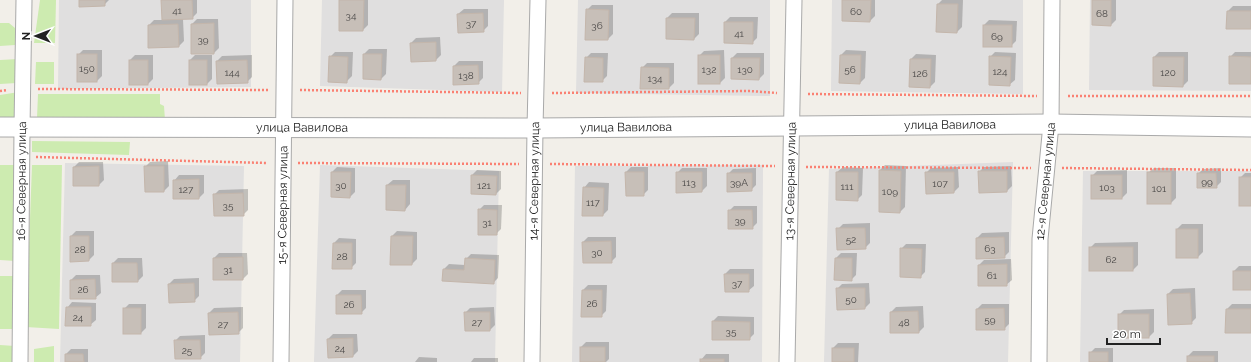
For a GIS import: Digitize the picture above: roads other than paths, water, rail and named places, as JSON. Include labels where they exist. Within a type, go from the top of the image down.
[{"type":"street","name":"16-я Северная улица","points":[[20,362],[24,0]]},
{"type":"street","name":"15-я Северная улица","points":[[281,362],[285,0]]},
{"type":"street","name":"14-я Северная улица","points":[[532,362],[538,0]]},
{"type":"street","name":"13-я Северная улица","points":[[787,362],[794,0]]},
{"type":"street","name":"12-я Северная улица","points":[[1039,362],[1040,239],[1051,124],[1052,0]]},
{"type":"street","name":"улица Вавилова","points":[[0,127],[535,128],[1051,124],[1251,127]]}]
